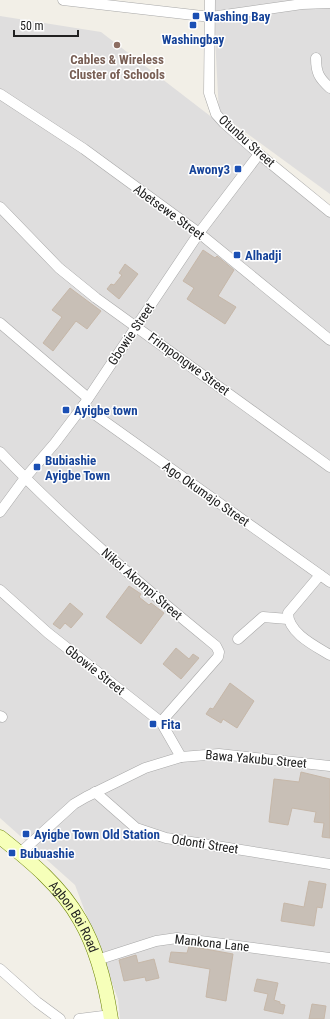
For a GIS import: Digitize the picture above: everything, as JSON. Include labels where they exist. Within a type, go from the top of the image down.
[{"type":"street","points":[[63,0],[211,18],[302,4],[330,3]]},
{"type":"street","name":"Otunbu Street","points":[[210,0],[211,18],[208,86],[213,107],[224,123],[259,154],[330,212]]},
{"type":"street","points":[[316,58],[316,70],[319,78],[330,88]]},
{"type":"street","name":"Abetsewe Street","points":[[0,94],[84,149],[199,233],[330,340]]},
{"type":"street","name":"Gbowie Street","points":[[0,512],[25,478],[55,443],[85,402],[199,233],[259,154]]},
{"type":"street","name":"Frimpongwe Street","points":[[0,207],[59,268],[137,327],[330,467]]},
{"type":"street","name":"Ago Okumajo Street","points":[[0,323],[85,402],[330,582]]},
{"type":"street","name":"Nikoi Akompi Street","points":[[0,452],[25,478],[114,561],[216,646],[219,652],[218,657],[161,722]]},
{"type":"street","points":[[320,575],[288,614],[288,620],[291,626],[308,642],[330,655]]},
{"type":"street","name":"Gbowie Street","points":[[0,590],[48,633],[161,722],[181,757]]},
{"type":"street","points":[[238,639],[263,617],[288,620]]},
{"type":"street","name":"Bawa Yakubu Street","points":[[20,853],[74,804],[95,792],[145,768],[181,757],[219,754],[330,766]]},
{"type":"street","name":"Odonti Street","points":[[95,792],[128,823],[152,835],[330,864]]},
{"type":"street","name":"Agbon Boi Road","points":[[0,837],[35,866],[72,907],[80,920],[97,960],[111,1017]]},
{"type":"street","name":"Mankona Lane","points":[[97,960],[156,941],[177,938],[330,958]]},
{"type":"street","points":[[0,969],[37,1002],[60,1019]]},
{"type":"street","points":[[79,1019],[111,1017]]},
{"type":"shaded area","points":[[213,0],[330,0],[330,194],[219,113]]},
{"type":"shaded area","points":[[0,16],[101,32],[330,208],[330,1019],[120,1019],[118,999],[75,885],[0,818]]},
{"type":"building","points":[[203,250],[215,258],[217,256],[234,270],[218,296],[236,307],[225,324],[187,299],[194,288],[183,281]]},
{"type":"building","points":[[125,264],[138,274],[119,299],[107,289],[111,284],[114,285],[122,275],[119,273]]},
{"type":"building","points":[[70,288],[101,311],[87,329],[76,321],[53,351],[43,343],[62,317],[52,310]]},
{"type":"building","points":[[129,586],[141,594],[139,597],[149,605],[151,603],[164,613],[141,644],[106,617]]},
{"type":"building","points":[[70,603],[83,614],[71,628],[65,623],[60,629],[53,624]]},
{"type":"building","points":[[176,648],[189,659],[193,654],[199,658],[181,679],[163,664]]},
{"type":"building","points":[[230,683],[254,701],[237,728],[223,719],[221,723],[206,714],[210,708],[213,709]]},
{"type":"building","points":[[301,772],[330,779],[330,838],[322,837],[324,823],[314,822],[316,812],[292,808],[288,825],[269,822],[274,779],[299,782]]},
{"type":"building","points":[[309,881],[326,884],[322,908],[317,907],[314,926],[281,921],[284,903],[304,907]]},
{"type":"building","points":[[189,946],[233,954],[226,1001],[206,997],[210,969],[169,962],[171,952],[187,953]]},
{"type":"building","points":[[136,955],[138,963],[154,959],[159,978],[146,981],[145,977],[124,981],[119,960]]},
{"type":"building","points":[[257,979],[278,983],[274,1000],[285,1005],[283,1014],[264,1010],[268,994],[254,991]]},
{"type":"building","points":[[312,1004],[326,1006],[324,1019],[309,1019]]},
{"type":"place","name":"Washing Bay","points":[[196,16]]},
{"type":"place","name":"Washingbay","points":[[193,25]]},
{"type":"place","name":"Cables & Wireless Cluster of Schools","points":[[117,45]]},
{"type":"place","name":"Awony3","points":[[238,169]]},
{"type":"place","name":"Alhadji","points":[[237,255]]},
{"type":"place","name":"Ayigbe town","points":[[66,410]]},
{"type":"place","name":"Bubiashie Ayigbe Town","points":[[37,467]]},
{"type":"place","name":"Fita","points":[[153,724]]},
{"type":"place","name":"Ayigbe Town Old Station","points":[[26,834]]},
{"type":"place","name":"Bubuashie","points":[[12,853]]}]
